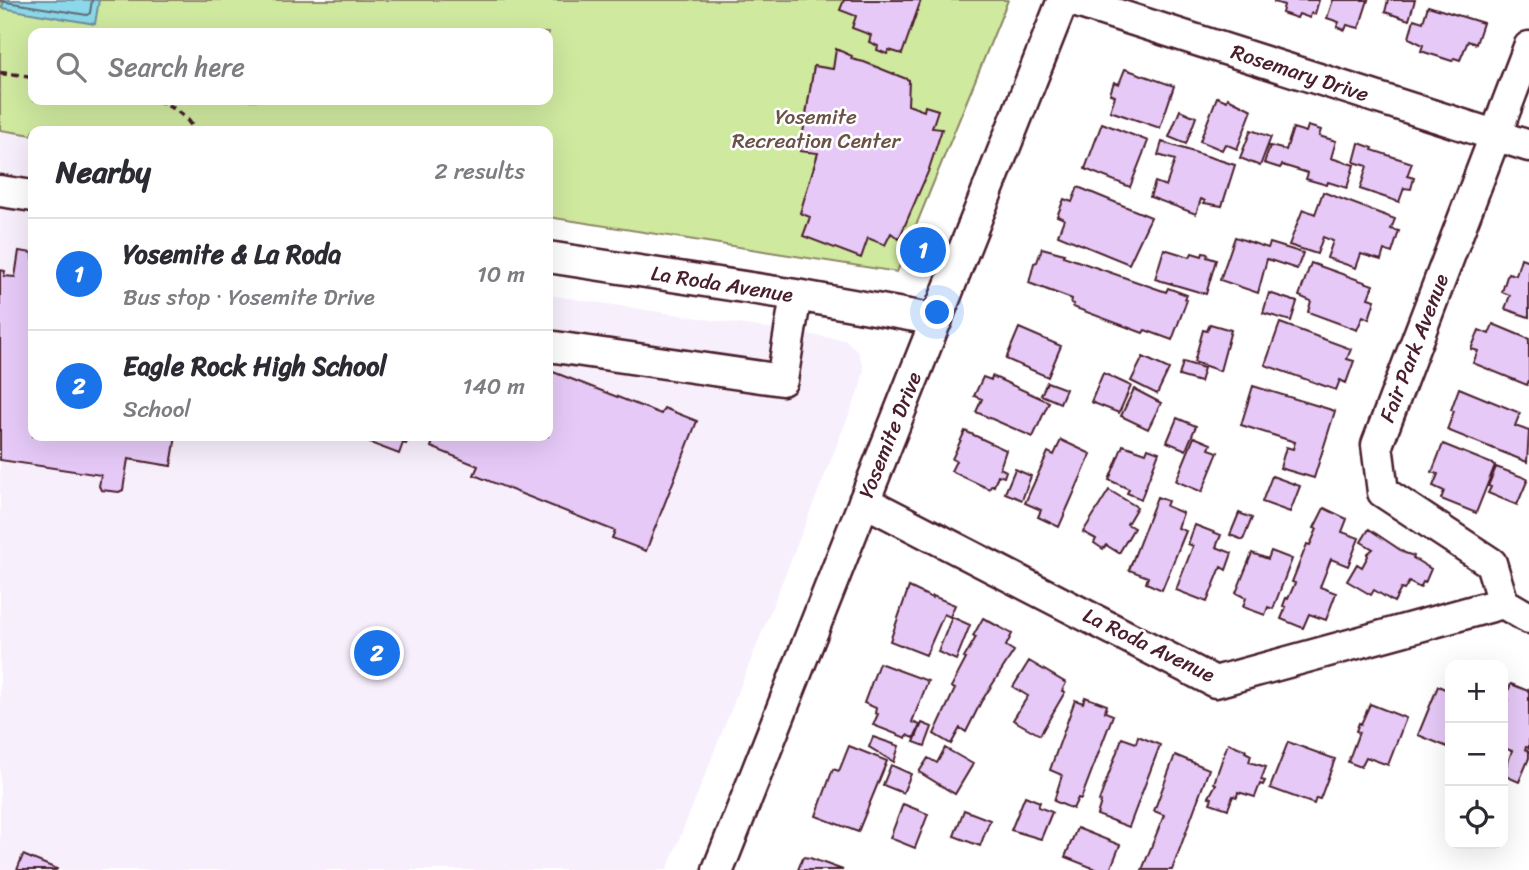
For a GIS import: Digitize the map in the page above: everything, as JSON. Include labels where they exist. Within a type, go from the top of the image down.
[{"type":"street","name":"Yosemite Drive","points":[[718,870],[1063,0]]},
{"type":"street","name":"Rosemary Drive","points":[[1071,0],[1529,146]]},
{"type":"street","name":"Fair Park Avenue","points":[[1503,603],[1491,562],[1383,492],[1377,446],[1529,47]]},
{"type":"street","points":[[0,191],[28,195]]},
{"type":"street","name":"La Roda Avenue","points":[[553,258],[796,295],[937,320]]},
{"type":"street","points":[[553,347],[782,380],[796,295]]},
{"type":"street","name":"La Roda Avenue","points":[[864,500],[1215,682],[1503,603]]},
{"type":"street","points":[[1503,603],[1529,618]]},
{"type":"path","points":[[0,73],[28,76]]},
{"type":"path","points":[[168,105],[192,126]]},
{"type":"shaded area","points":[[0,130],[28,134],[28,441],[553,441],[553,296],[845,340],[858,351],[864,369],[860,387],[667,870],[0,870]]},
{"type":"green space","name":"Yosemite Recreation Center","points":[[0,0],[1008,0],[897,272],[553,218],[553,126],[28,126],[28,134],[0,130]]},
{"type":"water","points":[[4,0],[99,0],[95,24],[2,8]]},
{"type":"building","points":[[844,0],[921,0],[902,54],[889,50],[887,54],[877,50],[878,46],[869,42],[871,35],[852,28],[856,16],[840,10]]},
{"type":"building","points":[[1274,0],[1319,0],[1315,14],[1311,13],[1310,18],[1299,14],[1297,18],[1282,13],[1284,5]]},
{"type":"building","points":[[1333,0],[1368,0],[1359,28],[1347,25],[1345,30],[1337,27],[1339,22],[1327,18]]},
{"type":"building","points":[[1388,0],[1415,0],[1409,20],[1385,12]]},
{"type":"building","points":[[1428,6],[1483,23],[1476,44],[1468,41],[1460,60],[1454,58],[1452,61],[1421,51],[1423,45],[1409,38],[1414,19],[1423,22]]},
{"type":"building","points":[[836,49],[852,56],[851,59],[909,80],[908,105],[924,111],[925,106],[938,110],[932,128],[942,129],[928,172],[899,239],[891,233],[885,245],[868,238],[861,258],[803,236],[810,217],[800,213],[818,153],[800,151],[814,66],[833,69]]},
{"type":"building","points":[[1125,69],[1174,86],[1160,128],[1110,111],[1115,96],[1110,94],[1114,82],[1119,84]]},
{"type":"building","points":[[1217,97],[1227,101],[1228,98],[1252,110],[1237,149],[1225,144],[1222,150],[1200,141]]},
{"type":"building","points":[[1180,110],[1196,117],[1186,144],[1169,137]]},
{"type":"building","points":[[1102,123],[1148,141],[1130,187],[1085,169]]},
{"type":"building","points":[[1308,126],[1321,130],[1319,136],[1336,141],[1331,158],[1354,165],[1347,188],[1306,179],[1308,173],[1282,165],[1280,168],[1264,163],[1270,146],[1286,150],[1293,128],[1306,132]]},
{"type":"building","points":[[1251,130],[1271,137],[1260,166],[1240,158]]},
{"type":"building","points":[[1162,142],[1235,165],[1222,206],[1204,203],[1201,199],[1196,214],[1150,197],[1155,182],[1166,186],[1175,160],[1158,155]]},
{"type":"building","points":[[1359,143],[1412,163],[1407,176],[1414,178],[1411,189],[1404,188],[1399,202],[1360,189],[1367,166],[1354,162]]},
{"type":"building","points":[[1078,187],[1151,217],[1129,264],[1058,235],[1064,219],[1057,216],[1064,199],[1072,202]]},
{"type":"building","points":[[1323,192],[1395,219],[1391,229],[1399,231],[1392,253],[1384,250],[1381,260],[1361,254],[1356,268],[1327,258],[1333,241],[1323,237],[1317,254],[1289,245],[1303,209],[1315,214]]},
{"type":"building","points":[[1235,237],[1268,248],[1270,243],[1303,253],[1297,269],[1267,259],[1258,293],[1220,280]]},
{"type":"building","points":[[1042,248],[1166,292],[1168,288],[1187,295],[1172,340],[1145,330],[1143,333],[1073,307],[1072,299],[1029,283],[1034,263],[1037,262]]},
{"type":"building","points":[[1164,249],[1190,257],[1192,253],[1202,256],[1203,253],[1208,254],[1207,257],[1216,260],[1206,294],[1155,279]]},
{"type":"building","points":[[19,251],[28,252],[28,441],[175,441],[171,466],[128,459],[123,490],[119,492],[101,490],[101,475],[0,460],[0,270],[5,271],[4,276],[15,277]]},
{"type":"building","points":[[1521,258],[1529,261],[1529,317],[1505,309],[1510,295],[1502,292],[1508,273],[1516,275]]},
{"type":"building","points":[[1311,263],[1373,285],[1368,298],[1375,300],[1369,319],[1363,316],[1357,330],[1308,312],[1311,301],[1299,296]]},
{"type":"building","points":[[1269,293],[1297,302],[1291,321],[1263,313]]},
{"type":"building","points":[[1280,323],[1351,349],[1347,359],[1354,361],[1346,383],[1340,380],[1336,390],[1265,365]]},
{"type":"building","points":[[1210,324],[1231,330],[1220,371],[1194,362],[1203,330],[1207,331]]},
{"type":"building","points":[[1493,324],[1529,339],[1527,385],[1473,363],[1478,351],[1471,349],[1479,330],[1489,334]]},
{"type":"building","points":[[1019,328],[1061,346],[1048,377],[1006,359]]},
{"type":"building","points":[[1143,357],[1169,369],[1157,394],[1131,381]]},
{"type":"building","points":[[1183,362],[1204,368],[1200,382],[1179,376]]},
{"type":"building","points":[[553,372],[661,414],[664,408],[697,421],[646,551],[612,538],[615,531],[474,475],[478,466],[431,447],[433,441],[553,441]]},
{"type":"building","points":[[1103,373],[1131,386],[1119,413],[1091,402]]},
{"type":"building","points":[[992,376],[1049,402],[1033,437],[976,412],[982,399],[974,396],[983,377],[991,380]]},
{"type":"building","points":[[1047,382],[1066,389],[1060,403],[1041,395]]},
{"type":"building","points":[[1253,386],[1335,411],[1314,478],[1280,468],[1286,447],[1293,449],[1295,442],[1241,425]]},
{"type":"building","points":[[1459,388],[1520,413],[1515,426],[1529,431],[1527,462],[1447,430]]},
{"type":"building","points":[[1134,389],[1161,403],[1148,429],[1121,416]]},
{"type":"building","points":[[1177,418],[1196,426],[1186,450],[1167,442]]},
{"type":"building","points":[[965,431],[1006,450],[1000,468],[1006,471],[1004,477],[998,475],[994,486],[989,489],[951,471],[956,461],[952,459]]},
{"type":"building","points":[[1194,437],[1211,444],[1209,449],[1218,452],[1202,492],[1176,481]]},
{"type":"building","points":[[1061,440],[1091,454],[1059,527],[1038,517],[1041,510],[1025,503],[1048,452],[1054,455]]},
{"type":"building","points":[[365,441],[408,441],[406,444],[403,443],[399,454]]},
{"type":"building","points":[[1443,444],[1495,465],[1476,513],[1441,499],[1444,491],[1433,486],[1438,474],[1432,472]]},
{"type":"building","points":[[1123,445],[1146,453],[1148,448],[1159,452],[1141,499],[1127,493],[1129,489],[1109,480]]},
{"type":"building","points":[[1496,467],[1528,479],[1517,505],[1488,493]]},
{"type":"building","points":[[1015,469],[1031,476],[1022,500],[1005,493]]},
{"type":"building","points":[[1272,476],[1300,486],[1290,512],[1262,502]]},
{"type":"building","points":[[1109,490],[1137,507],[1127,524],[1134,528],[1119,553],[1106,545],[1103,549],[1094,543],[1096,539],[1083,532]]},
{"type":"building","points":[[1157,497],[1168,501],[1166,506],[1183,513],[1178,528],[1186,531],[1162,590],[1146,583],[1148,577],[1129,570]]},
{"type":"building","points":[[1324,508],[1347,519],[1342,532],[1359,538],[1348,566],[1331,559],[1320,587],[1336,593],[1326,620],[1309,614],[1303,628],[1281,619],[1286,607],[1283,606],[1295,583],[1292,582]]},
{"type":"building","points":[[1239,513],[1252,518],[1243,540],[1230,535]]},
{"type":"building","points":[[1195,525],[1221,535],[1216,547],[1232,553],[1226,570],[1221,567],[1207,602],[1176,590],[1193,546],[1188,544]]},
{"type":"building","points":[[1369,529],[1431,569],[1420,588],[1409,582],[1404,590],[1401,589],[1394,602],[1374,590],[1371,595],[1347,581],[1357,564],[1362,567],[1367,554],[1373,549],[1361,542]]},
{"type":"building","points":[[1271,551],[1292,559],[1273,609],[1268,607],[1265,615],[1243,607],[1246,598],[1236,593],[1252,553],[1268,559]]},
{"type":"building","points":[[909,587],[955,605],[950,617],[944,614],[926,655],[890,641]]},
{"type":"building","points":[[952,617],[970,625],[956,660],[938,652]]},
{"type":"building","points":[[983,618],[1012,634],[1006,646],[1014,651],[981,702],[966,732],[960,728],[951,744],[934,734],[955,689],[951,687]]},
{"type":"building","points":[[1029,661],[1066,683],[1062,691],[1065,692],[1040,735],[1013,720],[1028,696],[1013,687]]},
{"type":"building","points":[[879,663],[928,681],[912,722],[920,725],[914,738],[907,735],[906,738],[873,725],[878,714],[875,713],[876,708],[864,703]]},
{"type":"building","points":[[1511,684],[1528,691],[1529,689],[1529,748],[1525,749],[1529,751],[1529,758],[1519,782],[1508,777],[1508,762],[1512,751],[1508,749],[1508,692]]},
{"type":"building","points":[[1438,686],[1445,689],[1445,746],[1418,735]]},
{"type":"building","points":[[1085,697],[1107,705],[1105,712],[1113,715],[1081,799],[1078,798],[1073,809],[1054,801],[1062,775],[1050,770],[1075,700],[1083,703]]},
{"type":"building","points":[[1370,704],[1406,718],[1388,765],[1366,757],[1361,767],[1348,762],[1359,732],[1356,731],[1359,723],[1361,724]]},
{"type":"building","points":[[922,723],[932,727],[925,746],[914,742]]},
{"type":"building","points":[[1138,736],[1160,745],[1129,827],[1097,815],[1101,802],[1099,801],[1122,738],[1136,743]]},
{"type":"building","points":[[873,737],[899,746],[894,762],[869,747]]},
{"type":"building","points":[[1288,742],[1335,759],[1320,799],[1316,798],[1314,804],[1270,788]]},
{"type":"building","points":[[1228,743],[1246,750],[1245,752],[1251,755],[1249,762],[1266,767],[1261,780],[1265,781],[1263,785],[1260,784],[1255,797],[1238,792],[1237,797],[1233,796],[1228,809],[1210,803],[1212,798],[1209,797],[1216,784],[1214,783]]},
{"type":"building","points":[[849,746],[887,761],[858,832],[816,816],[833,769],[839,771]]},
{"type":"building","points":[[945,748],[973,764],[955,794],[919,772],[928,758],[937,763]]},
{"type":"building","points":[[1175,755],[1209,769],[1172,870],[1142,870],[1164,815],[1154,811]]},
{"type":"building","points":[[891,765],[911,774],[903,793],[883,785]]},
{"type":"building","points":[[1025,796],[1040,802],[1038,807],[1052,812],[1041,839],[1011,830]]},
{"type":"building","points":[[903,804],[928,814],[915,848],[890,838]]},
{"type":"building","points":[[964,810],[990,820],[980,846],[954,836]]},
{"type":"building","points":[[1077,828],[1120,845],[1110,870],[1098,870],[1065,857]]},
{"type":"building","points":[[23,855],[57,869],[17,870]]},
{"type":"building","points":[[803,857],[810,858],[843,870],[798,870]]},
{"type":"place","name":"Yosemite & La Roda","points":[[923,250]]},
{"type":"place","name":"Eagle Rock High School","points":[[377,653]]}]
